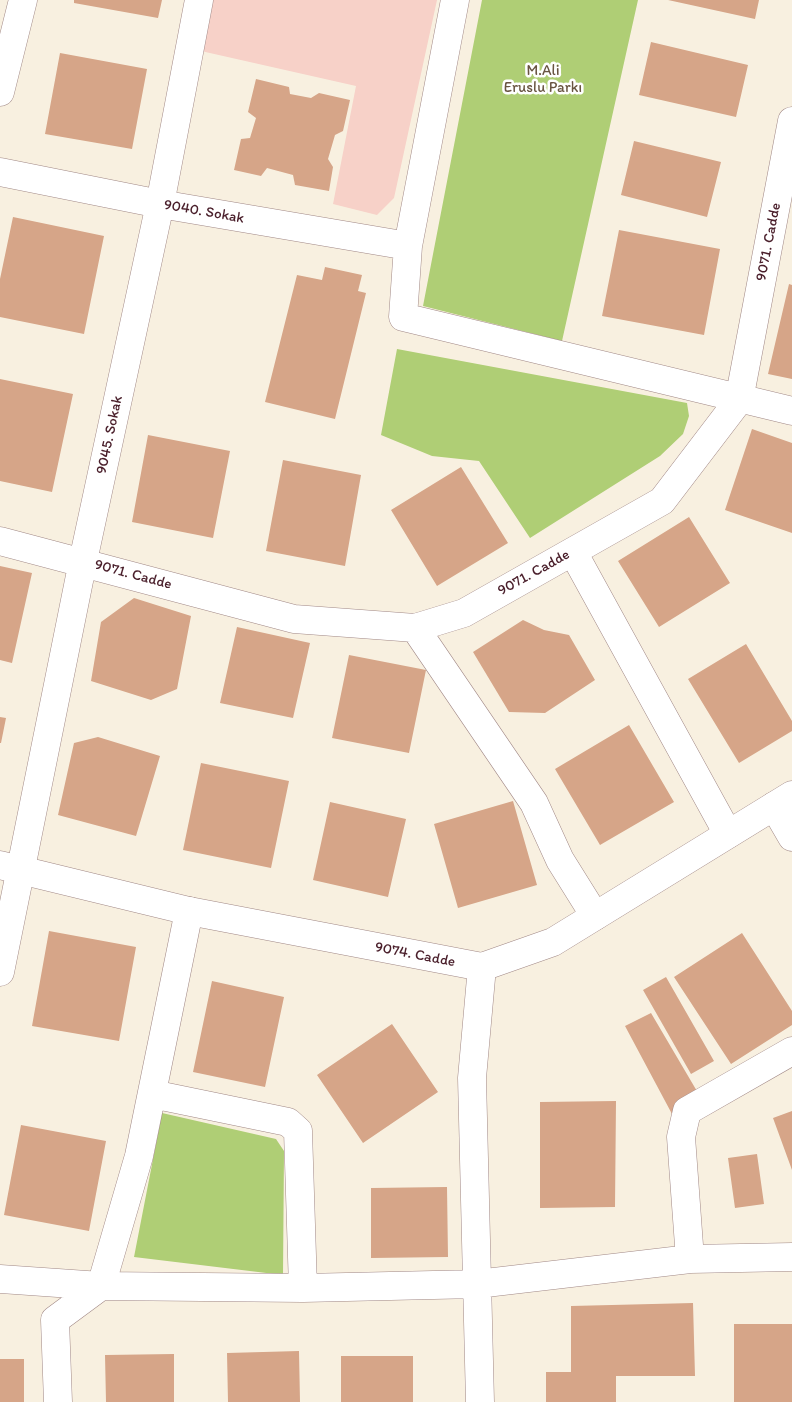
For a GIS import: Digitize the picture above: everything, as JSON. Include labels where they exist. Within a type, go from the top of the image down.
[{"type":"street","points":[[0,92],[23,0]]},
{"type":"street","name":"9045. Sokak","points":[[0,972],[10,867],[83,561],[160,204],[199,0]]},
{"type":"street","points":[[455,0],[408,246],[403,316],[739,400],[792,411]]},
{"type":"street","name":"9071. Cadde","points":[[0,540],[294,619],[415,628],[464,613],[662,501],[739,400],[792,121]]},
{"type":"street","name":"9040. Sokak","points":[[0,172],[160,204],[408,246]]},
{"type":"street","points":[[573,552],[728,834]]},
{"type":"street","points":[[415,628],[534,802],[560,860],[594,916]]},
{"type":"street","points":[[480,1402],[472,1078],[482,968],[553,942],[783,801],[792,837]]},
{"type":"street","name":"9074. Cadde","points":[[10,867],[189,911],[482,968]]},
{"type":"street","points":[[58,1402],[55,1320],[101,1286],[139,1156],[189,911]]},
{"type":"street","points":[[690,1259],[681,1138],[687,1112],[792,1051]]},
{"type":"street","points":[[152,1094],[288,1122],[298,1132],[302,1288]]},
{"type":"street","points":[[0,1279],[101,1286],[302,1288],[478,1284],[690,1259],[792,1257]]},
{"type":"shaded area","points":[[212,0],[437,0],[394,198],[377,215],[333,204],[356,86],[201,51]]},
{"type":"green space","name":"M.Ali Eruslu Parkı","points":[[482,0],[638,0],[562,341],[423,306]]},
{"type":"green space","points":[[397,349],[687,403],[689,416],[683,434],[660,456],[530,538],[479,461],[432,456],[381,435]]},
{"type":"green space","points":[[162,1113],[276,1139],[284,1151],[283,1275],[134,1257]]},
{"type":"building","points":[[74,0],[162,0],[158,18],[74,3]]},
{"type":"building","points":[[668,0],[759,0],[755,19]]},
{"type":"building","points":[[651,42],[748,65],[736,117],[639,95]]},
{"type":"building","points":[[60,53],[147,69],[132,149],[45,134]]},
{"type":"building","points":[[256,79],[289,87],[290,94],[311,98],[319,93],[350,100],[343,131],[335,135],[328,159],[333,167],[329,191],[295,185],[293,175],[267,168],[261,176],[234,170],[241,139],[250,138],[256,118],[248,112]]},
{"type":"building","points":[[634,141],[721,162],[707,217],[621,195]]},
{"type":"building","points":[[13,217],[104,236],[84,334],[0,317],[0,279]]},
{"type":"building","points":[[619,230],[720,249],[704,335],[602,316]]},
{"type":"building","points":[[325,267],[362,275],[358,291],[366,293],[335,419],[265,402],[297,275],[322,280]]},
{"type":"building","points":[[789,284],[792,285],[792,379],[768,374]]},
{"type":"building","points":[[0,379],[73,394],[52,492],[0,481]]},
{"type":"building","points":[[752,429],[792,443],[792,533],[725,510]]},
{"type":"building","points":[[148,435],[230,451],[213,538],[132,522]]},
{"type":"building","points":[[283,460],[361,475],[345,566],[266,551]]},
{"type":"building","points":[[461,467],[508,543],[437,586],[391,510]]},
{"type":"building","points":[[689,517],[730,583],[659,627],[618,561]]},
{"type":"building","points":[[0,566],[32,573],[12,663],[0,660]]},
{"type":"building","points":[[134,598],[191,616],[177,689],[151,700],[91,681],[101,622]]},
{"type":"building","points":[[523,620],[544,630],[569,635],[595,680],[545,713],[509,712],[473,652]]},
{"type":"building","points":[[237,627],[310,643],[293,718],[220,703]]},
{"type":"building","points":[[746,644],[792,721],[792,731],[739,763],[688,679]]},
{"type":"building","points":[[349,655],[426,670],[409,753],[332,738]]},
{"type":"building","points":[[0,717],[6,718],[1,743],[0,743]]},
{"type":"building","points":[[629,725],[674,802],[600,845],[555,769]]},
{"type":"building","points":[[98,737],[160,756],[136,836],[58,815],[74,743]]},
{"type":"building","points":[[201,763],[289,781],[271,868],[183,850]]},
{"type":"building","points":[[513,801],[537,885],[458,908],[434,824]]},
{"type":"building","points":[[330,802],[406,819],[388,897],[313,880]]},
{"type":"building","points":[[49,931],[136,947],[119,1041],[32,1026]]},
{"type":"building","points":[[742,933],[792,1011],[792,1025],[731,1064],[674,977]]},
{"type":"building","points":[[666,977],[714,1061],[691,1074],[643,990]]},
{"type":"building","points":[[212,981],[284,997],[265,1087],[193,1072]]},
{"type":"building","points":[[651,1013],[701,1098],[672,1114],[625,1026]]},
{"type":"building","points":[[392,1024],[438,1092],[363,1143],[317,1075]]},
{"type":"building","points":[[616,1101],[615,1207],[540,1208],[540,1102]]},
{"type":"building","points":[[792,1111],[792,1170],[773,1118]]},
{"type":"building","points":[[21,1125],[106,1141],[89,1231],[4,1215]]},
{"type":"building","points":[[757,1154],[764,1204],[735,1208],[728,1158]]},
{"type":"building","points":[[447,1187],[448,1257],[371,1258],[371,1188]]},
{"type":"building","points":[[693,1303],[695,1376],[616,1376],[616,1402],[546,1402],[546,1372],[571,1372],[571,1306]]},
{"type":"building","points":[[734,1324],[792,1324],[792,1402],[734,1402]]},
{"type":"building","points":[[299,1351],[300,1402],[228,1402],[227,1353]]},
{"type":"building","points":[[174,1354],[174,1402],[106,1402],[105,1355]]},
{"type":"building","points":[[341,1356],[413,1356],[413,1402],[341,1402]]},
{"type":"building","points":[[0,1359],[24,1359],[24,1402],[0,1402]]}]
